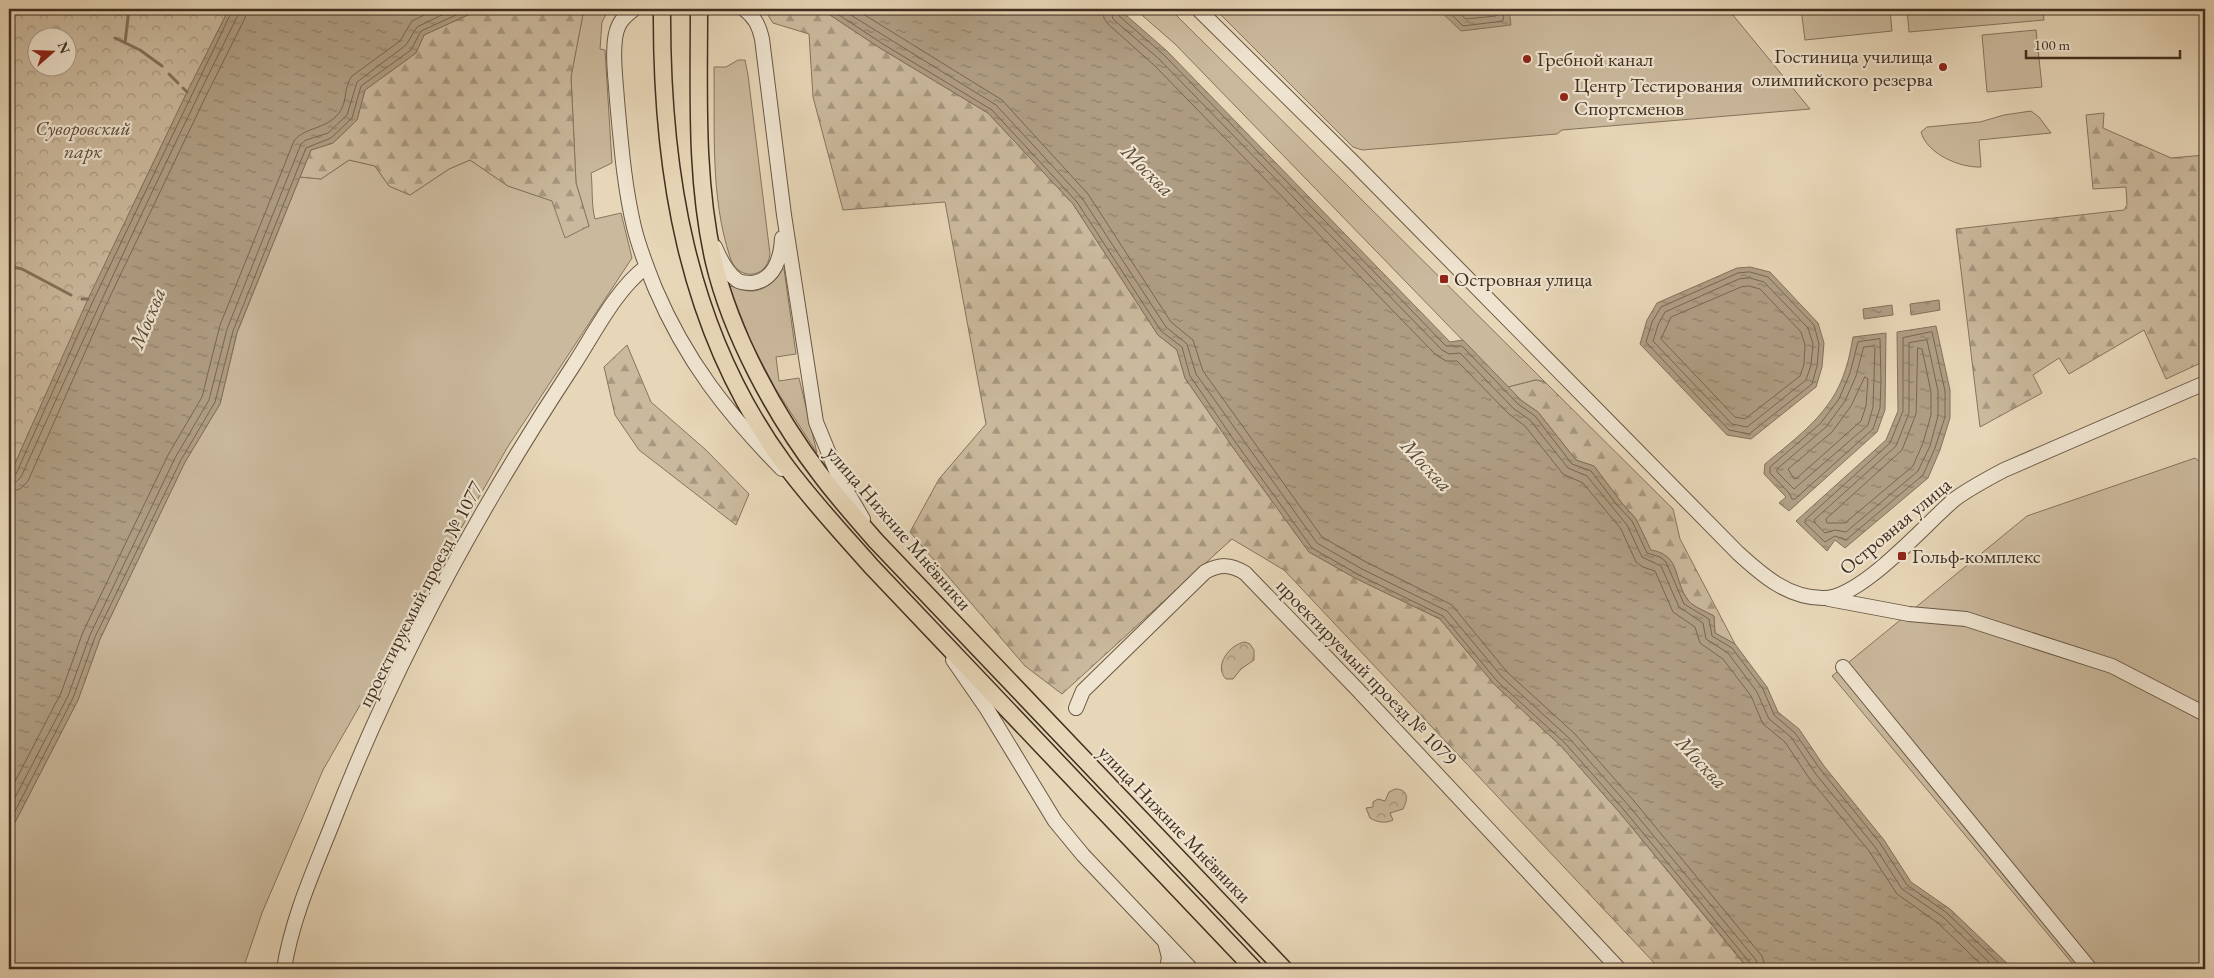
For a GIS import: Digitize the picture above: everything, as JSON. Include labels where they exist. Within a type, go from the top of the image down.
[{"type":"main road","name":"улица Нижние Мнёвники","points":[[662,9],[662,74],[665,121],[673,186],[684,242],[700,297],[717,341],[738,387],[782,461],[816,504],[935,633],[1254,969]]},
{"type":"main road","name":"улица Нижние Мнёвники","points":[[699,9],[698,113],[701,169],[714,263],[754,368],[781,417],[820,475],[876,540],[1284,969]]},
{"type":"street","points":[[634,9],[624,16],[618,26],[615,69],[622,163],[634,229],[646,267],[670,322],[702,376],[755,442],[816,504]]},
{"type":"street","points":[[744,9],[751,14],[758,25],[762,39],[784,214],[816,422],[839,478],[876,540]]},
{"type":"street","name":"Островная улица","points":[[1198,9],[1361,170],[1738,553],[1762,575],[1797,594],[1825,598],[1847,592],[1870,576],[1956,499],[1977,484],[2004,470],[2205,383]]},
{"type":"street","points":[[709,232],[721,260],[738,281],[760,282],[768,277],[777,266],[781,252],[784,214]]},
{"type":"street","name":"проектируемый проезд № 1077","points":[[284,969],[301,902],[350,776],[424,619],[540,416],[621,293],[646,267]]},
{"type":"street","name":"проектируемый проезд № 1079","points":[[1076,708],[1082,692],[1205,572],[1216,566],[1234,567],[1245,573],[1357,689],[1619,969]]},
{"type":"street","points":[[1781,587],[1793,602]]},
{"type":"street","points":[[1825,598],[1909,614],[1966,619],[2112,666],[2205,714]]},
{"type":"street","points":[[935,633],[987,709],[1055,821],[1083,854],[1191,969]]},
{"type":"street","points":[[1843,667],[2090,969]]},
{"type":"street","points":[[1165,942],[1169,957],[1167,969]]},
{"type":"green space","name":"Суворовский парк","points":[[9,9],[229,9],[116,242],[9,477]]},
{"type":"green space","points":[[481,9],[584,9],[571,77],[576,183],[589,226],[565,238],[552,201],[508,186],[470,160],[449,169],[410,195],[389,186],[375,166],[349,160],[321,179],[300,177],[311,150],[333,143],[357,120],[365,90],[416,53],[424,35]]},
{"type":"green space","points":[[584,9],[609,9],[602,22],[600,49],[605,50],[612,163],[591,173],[595,219],[621,213],[632,258],[507,448],[323,770],[262,913],[243,969],[9,969],[9,834],[78,700],[100,639],[185,462],[220,404],[237,333],[300,177],[321,179],[349,160],[375,166],[389,186],[410,195],[449,169],[470,160],[508,186],[553,201],[589,227],[576,183],[571,76]]},
{"type":"green space","points":[[764,9],[821,9],[880,48],[988,113],[1073,204],[1158,335],[1177,350],[1185,378],[1309,552],[1357,579],[1440,619],[1494,684],[1561,746],[1620,813],[1748,969],[1660,969],[1284,570],[1232,539],[1062,694],[1025,666],[910,532],[939,479],[986,424],[945,202],[843,210],[813,97],[809,34],[773,23]]},
{"type":"green space","points":[[1135,9],[1170,9],[1545,382],[1536,380],[1508,387],[1175,44]]},
{"type":"green space","name":"Гребной канал","points":[[1215,9],[1728,9],[1810,109],[1562,130],[1557,134],[1362,150],[1353,147]]},
{"type":"green space","points":[[1801,9],[1890,9],[1892,31],[1805,40]]},
{"type":"green space","points":[[1907,9],[2043,9],[2044,20],[1909,32]]},
{"type":"green space","points":[[2036,30],[2042,87],[1987,92],[1982,35]]},
{"type":"green space","points":[[738,60],[745,60],[748,75],[770,254],[768,263],[763,269],[758,273],[752,274],[739,270],[730,257],[719,210],[716,187],[714,67],[726,67]]},
{"type":"green space","points":[[2031,111],[2039,117],[2051,133],[1979,140],[1981,167],[1964,165],[1945,158],[1930,147],[1924,140],[1921,132],[1927,127],[1980,122],[2004,115]]},
{"type":"green space","points":[[2104,113],[2103,128],[2171,158],[2205,155],[2205,361],[2166,379],[2144,330],[2069,374],[2059,358],[2033,375],[2042,393],[1980,427],[1956,229],[2124,210],[2127,205],[2126,187],[2093,189],[2086,115]]},
{"type":"green space","points":[[784,269],[796,354],[776,357],[779,381],[799,378],[817,453],[775,388],[751,342],[729,286],[746,291],[759,290],[773,281]]},
{"type":"green space","points":[[627,345],[651,402],[706,450],[749,494],[736,525],[639,450],[615,415],[604,367]]},
{"type":"green space","points":[[1536,380],[1545,382],[1673,509],[1680,539],[1735,644],[1715,633],[1714,616],[1690,603],[1683,593],[1672,563],[1661,553],[1651,551],[1636,519],[1594,466],[1576,460],[1538,412],[1522,401],[1508,387]]},
{"type":"green space","points":[[2195,458],[2205,466],[2205,969],[2077,969],[1832,676],[2027,516]]},
{"type":"green space","points":[[1245,642],[1250,644],[1254,650],[1254,660],[1241,669],[1233,679],[1226,679],[1222,674],[1221,668],[1225,656],[1234,647]]},
{"type":"green space","points":[[1400,789],[1405,793],[1406,802],[1403,809],[1390,813],[1393,820],[1387,822],[1375,821],[1370,818],[1366,808],[1373,807],[1373,802],[1378,799],[1385,801],[1389,792]]},
{"type":"water","name":"Москва","points":[[229,9],[481,9],[424,35],[416,53],[365,90],[357,120],[333,143],[311,150],[237,332],[220,404],[185,462],[100,639],[78,700],[9,834],[9,477],[88,299]]},
{"type":"water","name":"Москва","points":[[821,9],[1119,9],[1167,51],[1450,342],[1463,340],[1522,401],[1538,412],[1576,460],[1594,466],[1636,519],[1651,550],[1668,557],[1683,593],[1690,603],[1714,616],[1715,633],[1735,644],[1767,687],[1778,712],[1799,729],[1824,766],[1884,840],[1911,882],[1950,909],[2013,969],[1749,969],[1620,813],[1561,746],[1494,684],[1440,619],[1357,579],[1309,552],[1185,378],[1177,350],[1158,335],[1073,204],[988,113],[880,48]]},
{"type":"water","name":"Гребной канал","points":[[1438,9],[1509,9],[1511,25],[1461,31]]},
{"type":"water","points":[[1750,267],[1770,272],[1818,323],[1824,343],[1822,367],[1816,387],[1751,439],[1727,435],[1640,344],[1647,320],[1657,303],[1737,268]]},
{"type":"water","points":[[1939,300],[1940,310],[1911,315],[1910,304]]},
{"type":"water","points":[[1892,305],[1893,315],[1864,319],[1863,309]]},
{"type":"water","points":[[1936,326],[1950,390],[1950,418],[1940,450],[1928,478],[1845,548],[1835,540],[1827,551],[1796,521],[1886,440],[1898,411],[1897,332]]},
{"type":"water","points":[[1886,333],[1885,410],[1877,432],[1789,511],[1779,503],[1786,497],[1764,474],[1765,464],[1801,434],[1832,399],[1845,371],[1853,337]]},
{"type":"waterway","points":[[125,43],[129,9]]},
{"type":"waterway","points":[[115,38],[140,50],[162,66]]},
{"type":"waterway","points":[[169,74],[178,83]]},
{"type":"waterway","points":[[183,88],[187,92]]},
{"type":"waterway","points":[[9,266],[22,269],[71,295]]},
{"type":"waterway","points":[[82,299],[88,299]]},
{"type":"place","name":"Гребной канал","points":[[1527,59]]},
{"type":"place","name":"Гостиница училища олимпийского резерва","points":[[1943,67]]},
{"type":"place","name":"Центр Тестирования Спортсменов","points":[[1564,97]]},
{"type":"place","name":"Островная улица","points":[[1444,279]]},
{"type":"place","name":"Гольф-комплекс","points":[[1902,556]]}]
